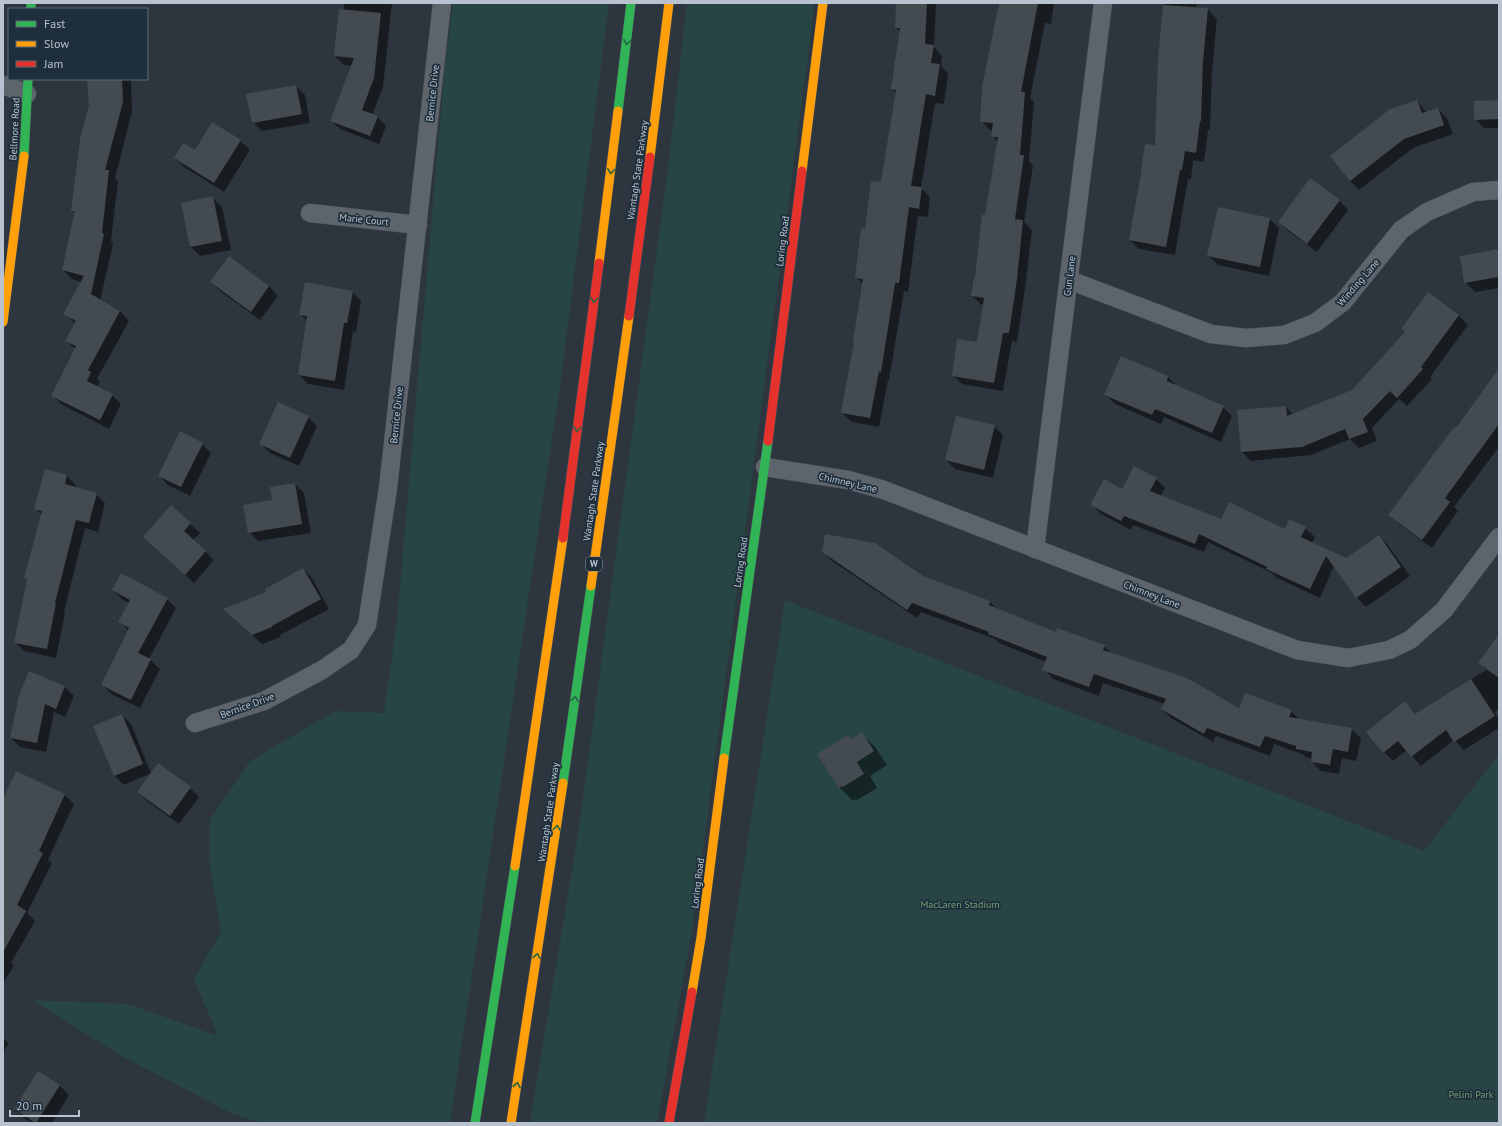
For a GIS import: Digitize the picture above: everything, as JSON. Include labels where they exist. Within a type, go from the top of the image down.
[{"type":"main road","points":[[475,1123],[548,646],[601,254],[631,3]]},
{"type":"main road","name":"Wantagh State Parkway","points":[[511,1123],[561,799],[624,354],[657,107],[669,3]]},
{"type":"main road","name":"Loring Road","points":[[669,1123],[701,938],[733,687],[765,467],[823,3]]},
{"type":"main road","name":"Bellmore Road","points":[[3,322],[23,168],[27,86]]},
{"type":"street","name":"Bernice Drive","points":[[195,723],[264,701],[322,670],[351,650],[367,625],[388,488],[442,3]]},
{"type":"street","name":"Gun Lane","points":[[1035,549],[1103,3]]},
{"type":"street","points":[[3,85],[27,86]]},
{"type":"street","name":"Winding Lane","points":[[1068,280],[1212,334],[1246,338],[1284,335],[1315,323],[1343,302],[1401,230],[1427,212],[1473,192],[1499,190]]},
{"type":"street","name":"Marie Court","points":[[310,213],[418,225]]},
{"type":"street","name":"Chimney Lane","points":[[765,467],[848,480],[884,490],[1297,650],[1348,658],[1389,650],[1410,640],[1444,610],[1499,537]]},
{"type":"green space","points":[[453,3],[609,3],[561,379],[450,1123],[264,1123],[233,1114],[118,1054],[33,1000],[128,1004],[218,1036],[194,979],[221,932],[209,862],[210,820],[250,761],[335,711],[384,713],[397,621],[445,65]]},
{"type":"green space","points":[[687,3],[815,3],[692,932],[657,1123],[530,1123],[578,835],[668,168]]},
{"type":"green space","name":"MacLaren Stadium","points":[[785,600],[1424,851],[1499,754],[1499,1123],[704,1123]]},
{"type":"building","points":[[896,3],[927,3],[925,44],[934,45],[931,63],[940,64],[935,96],[926,94],[911,186],[922,187],[919,209],[909,207],[899,283],[895,283],[881,372],[879,371],[870,418],[841,413],[854,342],[863,279],[855,278],[861,228],[865,229],[871,181],[881,182],[896,90],[891,89],[900,28],[895,28]]},
{"type":"building","points":[[999,3],[1038,3],[1021,92],[1025,92],[1020,155],[1024,155],[1015,219],[1023,220],[1017,279],[1009,333],[1003,333],[994,383],[952,376],[957,339],[977,342],[984,298],[971,296],[975,277],[982,215],[985,215],[998,137],[991,137],[993,123],[980,122],[982,87]]},
{"type":"building","points":[[1163,5],[1208,8],[1203,61],[1201,121],[1196,153],[1185,151],[1182,170],[1180,170],[1166,247],[1129,240],[1145,144],[1155,145],[1158,58]]},
{"type":"building","points":[[339,9],[381,13],[374,78],[362,110],[378,116],[370,136],[330,121],[354,58],[334,56]]},
{"type":"building","points":[[87,80],[122,80],[123,102],[105,170],[109,170],[102,233],[104,234],[91,294],[120,311],[88,370],[91,372],[87,381],[113,394],[100,420],[51,396],[76,346],[65,341],[76,321],[63,314],[84,276],[62,270],[75,211],[71,211],[80,139],[89,105]]},
{"type":"building","points":[[296,85],[302,114],[252,123],[246,94]]},
{"type":"building","points":[[1417,100],[1422,113],[1438,108],[1444,125],[1404,139],[1350,181],[1330,156],[1390,109]]},
{"type":"building","points":[[1499,100],[1499,119],[1474,120],[1474,101]]},
{"type":"building","points":[[212,122],[241,140],[214,183],[174,158],[183,143],[195,150]]},
{"type":"building","points":[[1310,178],[1340,200],[1307,244],[1278,222]]},
{"type":"building","points":[[213,196],[222,241],[190,247],[181,203]]},
{"type":"building","points":[[1218,207],[1270,218],[1260,267],[1207,256]]},
{"type":"building","points":[[1499,249],[1499,277],[1464,283],[1460,256]]},
{"type":"building","points":[[229,256],[269,286],[251,312],[210,282]]},
{"type":"building","points":[[305,282],[353,291],[347,323],[344,323],[335,381],[298,375],[307,316],[299,315]]},
{"type":"building","points":[[1428,292],[1459,315],[1421,367],[1423,369],[1397,398],[1390,391],[1363,419],[1368,432],[1349,439],[1345,429],[1302,447],[1241,452],[1237,410],[1286,406],[1287,416],[1352,390],[1405,332],[1401,329]]},
{"type":"building","points":[[1121,356],[1168,376],[1167,381],[1224,406],[1212,433],[1155,409],[1152,415],[1104,395]]},
{"type":"building","points":[[1499,368],[1499,424],[1445,498],[1450,502],[1422,540],[1388,515],[1454,427],[1456,428]]},
{"type":"building","points":[[278,402],[309,416],[290,458],[259,444]]},
{"type":"building","points":[[956,416],[995,425],[984,470],[945,460]]},
{"type":"building","points":[[180,431],[203,443],[181,487],[158,476]]},
{"type":"building","points":[[1134,466],[1157,478],[1150,491],[1221,519],[1229,502],[1285,529],[1289,519],[1306,527],[1301,537],[1346,558],[1379,535],[1401,567],[1356,598],[1326,556],[1310,589],[1266,569],[1267,567],[1199,534],[1195,544],[1124,516],[1121,521],[1090,505],[1104,479],[1122,489]]},
{"type":"building","points":[[45,469],[67,475],[65,484],[97,493],[89,523],[76,520],[55,603],[47,649],[14,643],[27,579],[24,578],[42,511],[34,509]]},
{"type":"building","points":[[295,483],[302,524],[248,533],[243,505],[272,500],[270,487]]},
{"type":"building","points":[[171,505],[191,523],[184,531],[206,551],[185,575],[143,537]]},
{"type":"building","points":[[825,534],[875,543],[923,576],[990,601],[989,605],[1056,632],[1057,628],[1105,645],[1103,650],[1187,678],[1239,708],[1245,693],[1292,710],[1289,717],[1352,728],[1348,752],[1333,749],[1330,765],[1311,762],[1312,752],[1296,749],[1296,746],[1265,736],[1260,747],[1207,728],[1204,734],[1161,709],[1166,699],[1094,674],[1089,687],[1042,670],[1047,657],[988,634],[989,632],[912,603],[907,610],[822,552]]},
{"type":"building","points":[[303,568],[321,599],[272,627],[252,635],[223,609],[266,592],[265,589]]},
{"type":"building","points":[[121,573],[168,598],[138,653],[151,659],[131,700],[101,685],[129,628],[118,622],[130,600],[112,590]]},
{"type":"building","points":[[1499,634],[1499,678],[1478,663]]},
{"type":"building","points":[[29,671],[65,686],[56,709],[45,704],[37,743],[10,738],[19,695]]},
{"type":"building","points":[[1471,679],[1495,716],[1454,742],[1446,730],[1411,757],[1398,741],[1383,753],[1366,732],[1405,701],[1415,714]]},
{"type":"building","points":[[122,714],[143,764],[114,776],[93,726]]},
{"type":"building","points":[[862,732],[874,751],[857,762],[864,774],[839,788],[817,754],[848,735],[851,739]]},
{"type":"building","points":[[158,763],[191,787],[170,816],[137,792]]},
{"type":"building","points":[[16,771],[65,794],[39,851],[43,853],[17,905],[26,911],[3,952],[3,799]]},
{"type":"building","points":[[38,1071],[60,1085],[36,1123],[14,1109]]},
{"type":"traffic: fast","points":[[31,3],[31,8]]},
{"type":"traffic: fast","points":[[618,111],[631,3]]},
{"type":"traffic: fast","points":[[24,156],[28,80]]},
{"type":"traffic: fast","points":[[724,758],[768,441]]},
{"type":"traffic: fast","points":[[563,783],[591,586]]},
{"type":"traffic: fast","points":[[475,1123],[515,866]]},
{"type":"traffic: slow","points":[[650,157],[669,3]]},
{"type":"traffic: slow","points":[[802,171],[823,3]]},
{"type":"traffic: slow","points":[[599,263],[618,111]]},
{"type":"traffic: slow","points":[[3,322],[24,156]]},
{"type":"traffic: slow","points":[[591,586],[629,316]]},
{"type":"traffic: slow","points":[[515,866],[563,538]]},
{"type":"traffic: slow","points":[[692,992],[701,938],[724,758]]},
{"type":"traffic: slow","points":[[511,1123],[563,783]]},
{"type":"traffic: jam","points":[[629,316],[650,157]]},
{"type":"traffic: jam","points":[[768,441],[802,171]]},
{"type":"traffic: jam","points":[[563,538],[599,263]]},
{"type":"traffic: jam","points":[[669,1123],[692,992]]},
{"type":"park label","name":"Pelini Park","points":[[1471,1094]]}]
